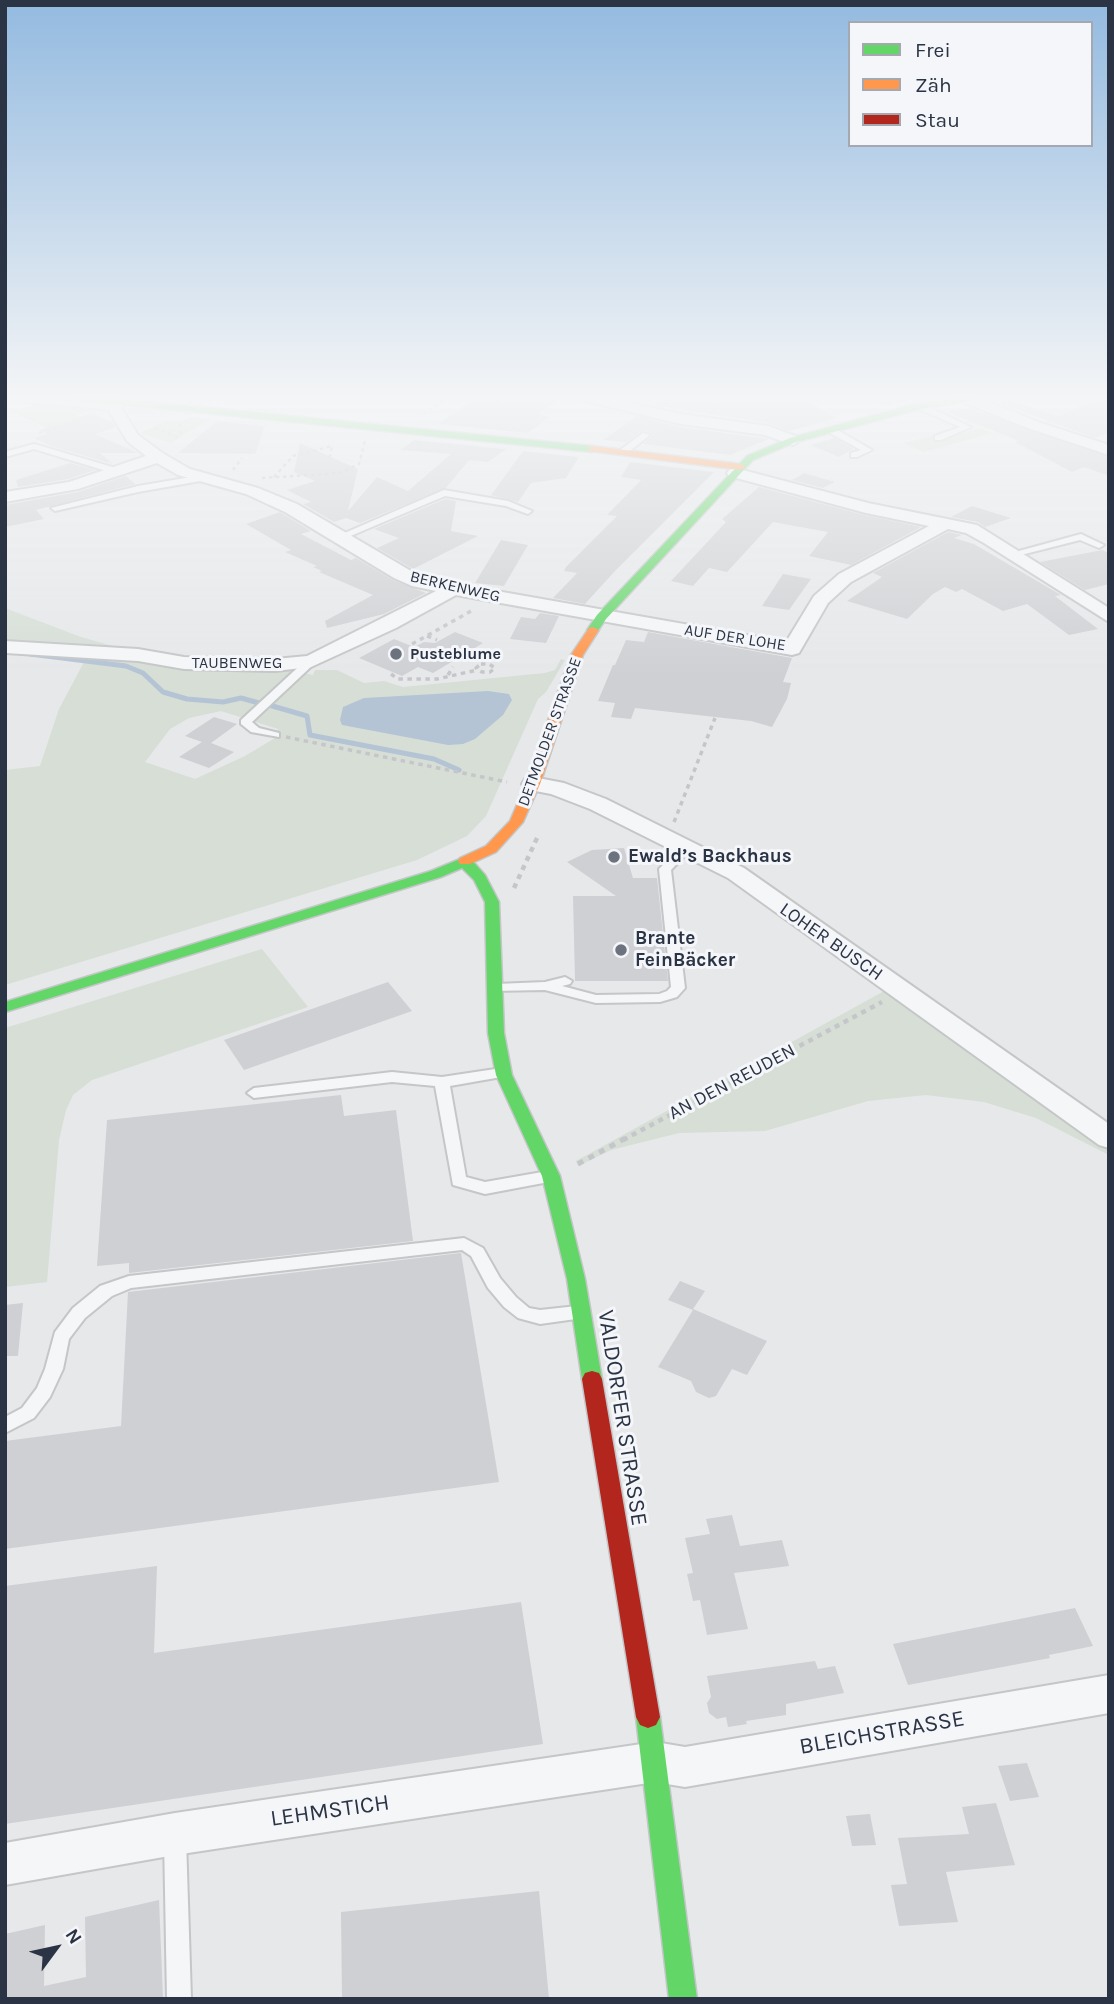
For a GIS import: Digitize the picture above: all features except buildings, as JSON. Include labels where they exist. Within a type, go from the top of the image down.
[{"type":"street","points":[[5,497],[57,489]]},
{"type":"street","name":"BERKENWEG","points":[[242,489],[291,508],[338,538],[418,582],[601,617]]},
{"type":"street","name":"DETMOLDER STRASSE","points":[[5,1007],[465,863],[491,849],[516,822],[533,784],[578,655],[601,617],[721,489]]},
{"type":"street","points":[[800,489],[866,508],[971,529],[1109,616]]},
{"type":"street","name":"AUF DER LOHE","points":[[601,617],[792,649],[821,600],[845,578],[947,523]]},
{"type":"street","name":"TAUBENWEG","points":[[5,647],[138,655],[184,663],[275,665],[311,661],[378,630],[452,590]]},
{"type":"street","name":"LOHER BUSCH","points":[[533,784],[556,788],[577,796],[736,873],[1109,1138]]},
{"type":"street","name":"VALDORFER STRASSE","points":[[465,863],[480,878],[492,902],[496,1033],[503,1073],[551,1177],[582,1313],[655,1762],[683,1999]]},
{"type":"street","name":"BLEICHSTRASSE","points":[[655,1762],[685,1767],[1109,1694]]},
{"type":"street","name":"LEHMSTICH","points":[[5,1864],[175,1834],[655,1762]]},
{"type":"lane","points":[[55,508],[142,489]]},
{"type":"lane","points":[[338,538],[444,493],[509,504],[528,511]]},
{"type":"lane","points":[[1013,554],[1081,537],[1099,545]]},
{"type":"lane","points":[[275,735],[255,730],[246,722],[311,661]]},
{"type":"lane","points":[[545,986],[596,999],[660,998],[671,995],[678,988],[665,869],[677,843]]},
{"type":"lane","points":[[495,988],[545,986],[565,981]]},
{"type":"lane","points":[[254,1093],[392,1077],[442,1082],[503,1073]]},
{"type":"lane","points":[[442,1082],[459,1181],[485,1188],[551,1177]]},
{"type":"lane","points":[[5,1426],[28,1413],[44,1392],[54,1368],[61,1337],[79,1313],[106,1291],[129,1282],[464,1244],[477,1252],[494,1283],[510,1303],[524,1312],[540,1317],[582,1313]]},
{"type":"lane","points":[[175,1834],[179,1999]]},
{"type":"path","points":[[412,643],[496,598]]},
{"type":"path","points":[[426,635],[437,640]]},
{"type":"path","points":[[391,674],[398,679],[445,677],[477,670],[490,672],[495,668],[485,664],[477,667],[477,670]]},
{"type":"path","points":[[445,677],[452,673],[453,667]]},
{"type":"path","points":[[677,843],[715,718]]},
{"type":"path","points":[[275,735],[467,775],[533,784]]},
{"type":"path","name":"AN DEN REUDEN","points":[[575,1165],[902,991]]},
{"type":"shaded area","points":[[5,608],[81,637],[134,652],[253,671],[294,671],[313,675],[315,670],[337,670],[364,683],[384,681],[403,687],[545,673],[555,670],[561,659],[565,660],[546,692],[538,699],[486,816],[467,836],[417,860],[5,985],[5,770],[40,766],[59,709],[84,662],[60,659],[54,655],[5,643]],"holes":[[[221,711],[278,729],[275,738],[245,756],[195,779],[145,762],[170,729],[189,718]]]},
{"type":"shaded area","points":[[262,949],[308,1007],[92,1080],[73,1095],[66,1110],[59,1140],[47,1282],[5,1287],[5,1028]]},
{"type":"shaded area","points":[[886,990],[1109,1149],[1109,1155],[1036,1118],[984,1102],[926,1095],[868,1101],[765,1131],[679,1133],[611,1150],[578,1166],[576,1161]]},
{"type":"water","points":[[488,691],[509,694],[512,700],[503,715],[475,739],[463,744],[448,745],[342,725],[340,720],[343,707],[364,698]]},
{"type":"waterway","points":[[30,654],[126,666],[143,673],[163,692],[187,699],[223,702],[241,698],[259,703]]},
{"type":"waterway","points":[[269,705],[307,716],[310,735],[434,759],[459,770]]},
{"type":"traffic: fast","points":[[593,630],[601,617],[721,489]]},
{"type":"traffic: fast","points":[[5,1007],[436,874],[465,861]]},
{"type":"traffic: fast","points":[[465,863],[480,878],[492,902],[496,1033],[504,1075],[551,1176],[576,1279],[592,1379]]},
{"type":"traffic: fast","points":[[648,1717],[683,1999]]},
{"type":"traffic: slow","points":[[465,861],[491,849],[516,822],[533,784],[577,655],[593,630]]},
{"type":"traffic: jam","points":[[592,1379],[648,1717]]},
{"type":"place","name":"Pusteblume","points":[[396,654]]},
{"type":"place","name":"Ewald’s Backhaus","points":[[614,857]]},
{"type":"place","name":"Brante FeinBäcker","points":[[621,950]]}]
